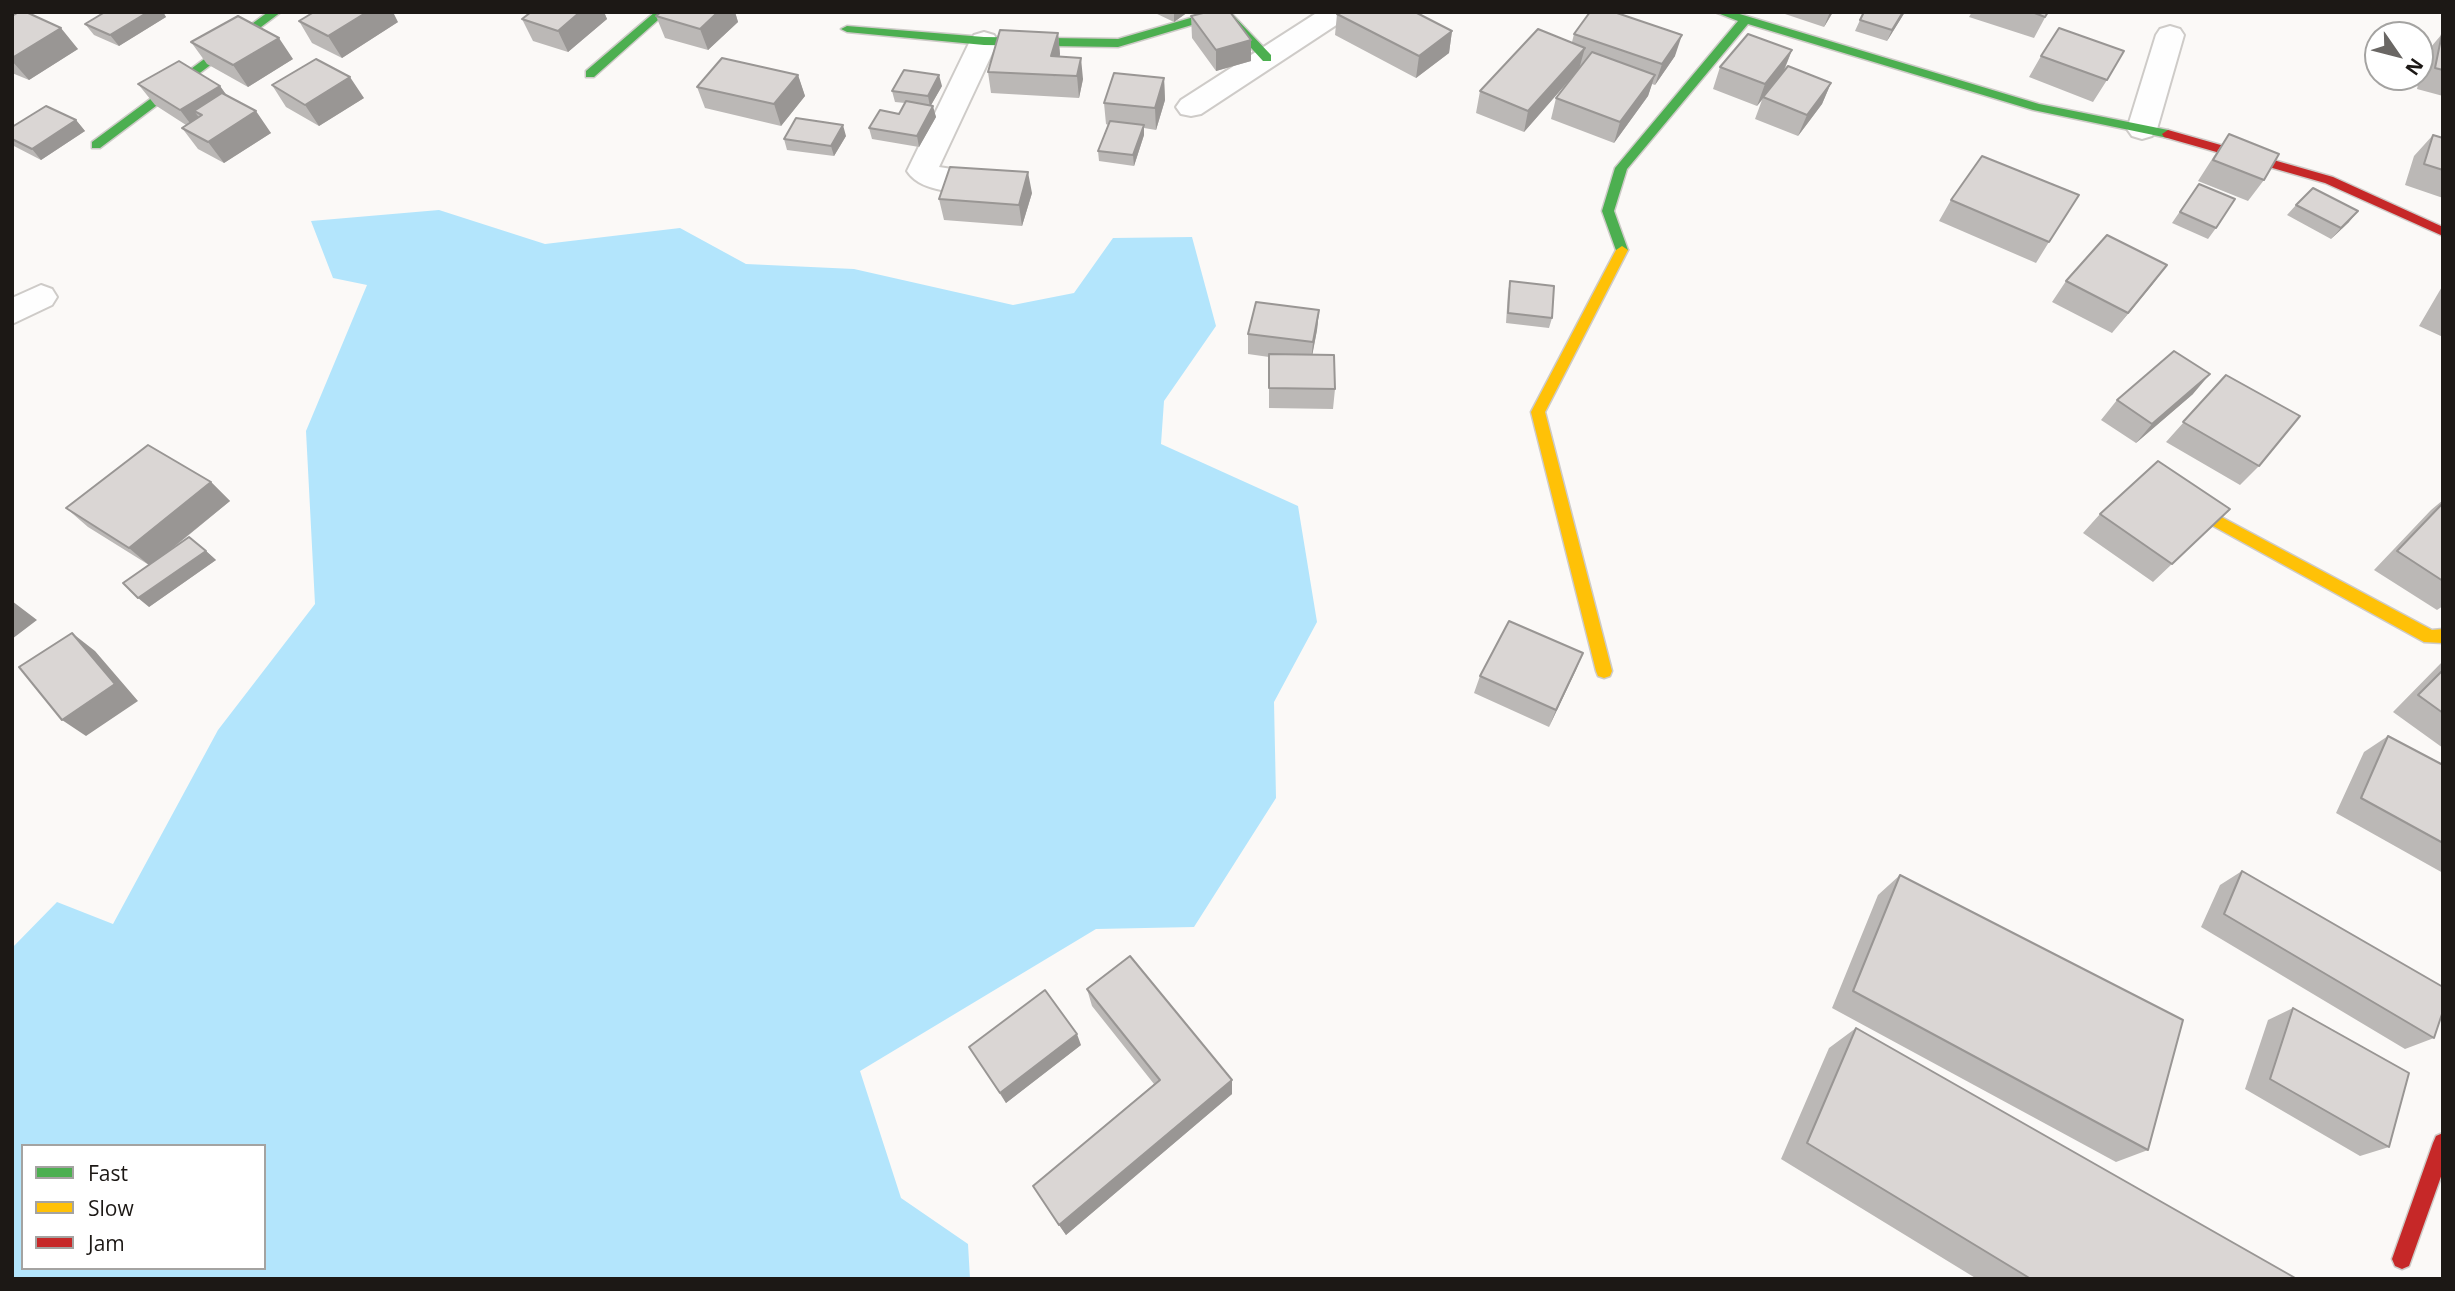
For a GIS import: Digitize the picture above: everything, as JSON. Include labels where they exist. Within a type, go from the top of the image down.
[{"type":"street","points":[[96,145],[276,12]]},
{"type":"street","points":[[590,74],[662,12]]},
{"type":"street","points":[[847,29],[984,41],[1118,43],[1224,12],[1267,58]]},
{"type":"street","points":[[1192,107],[1337,12]]},
{"type":"street","points":[[1720,12],[2037,107],[2195,140],[2329,180],[2443,232]]},
{"type":"street","points":[[1604,671],[1538,411],[1623,247],[1608,211],[1621,169],[1745,20]]},
{"type":"street","points":[[2142,129],[2170,35]]},
{"type":"street","points":[[984,41],[922,171],[936,178],[1015,187]]},
{"type":"street","points":[[2166,493],[2439,639]]},
{"type":"street","points":[[2402,1259],[2443,1143]]},
{"type":"water","points":[[439,210],[545,244],[680,228],[746,264],[854,269],[1013,305],[1074,293],[1113,238],[1192,237],[1216,326],[1164,401],[1161,444],[1298,506],[1317,622],[1274,702],[1276,798],[1194,927],[1096,929],[860,1071],[901,1198],[968,1244],[970,1279],[12,1279],[12,948],[57,902],[113,924],[218,730],[315,604],[306,431],[367,285],[333,278],[311,221]]},
{"type":"building","points":[[26,12],[61,28],[12,58],[12,16]]},
{"type":"building","points":[[105,12],[148,12],[110,35],[85,24]]},
{"type":"building","points":[[314,12],[367,12],[328,36],[299,21]]},
{"type":"building","points":[[531,12],[580,12],[558,31],[522,19]]},
{"type":"building","points":[[661,12],[718,12],[700,29],[656,16]]},
{"type":"building","points":[[1207,12],[1230,12],[1251,40],[1216,50],[1191,16]]},
{"type":"building","points":[[1415,12],[1452,31],[1419,56],[1337,14]]},
{"type":"building","points":[[1590,12],[1614,12],[1682,35],[1662,64],[1574,34]]},
{"type":"building","points":[[1864,12],[1903,12],[1892,30],[1860,20]]},
{"type":"building","points":[[2032,12],[2048,12],[2045,17]]},
{"type":"building","points":[[238,16],[279,38],[233,65],[191,42]]},
{"type":"building","points":[[2059,28],[2124,51],[2107,80],[2041,56]]},
{"type":"building","points":[[1538,29],[1585,48],[1528,111],[1480,91]]},
{"type":"building","points":[[1000,30],[1058,33],[1051,56],[1081,58],[1077,76],[988,72]]},
{"type":"building","points":[[1748,34],[1792,50],[1765,84],[1720,67]]},
{"type":"building","points":[[2443,34],[2443,70],[2435,68]]},
{"type":"building","points":[[1592,52],[1655,75],[1620,122],[1556,98]]},
{"type":"building","points":[[722,58],[798,75],[774,104],[697,87]]},
{"type":"building","points":[[316,59],[350,77],[305,105],[272,85]]},
{"type":"building","points":[[179,61],[220,86],[180,110],[138,84]]},
{"type":"building","points":[[1788,66],[1831,83],[1807,115],[1763,97]]},
{"type":"building","points":[[904,70],[939,75],[928,96],[892,91]]},
{"type":"building","points":[[1114,73],[1164,78],[1155,108],[1104,103]]},
{"type":"building","points":[[222,93],[256,111],[208,142],[182,128],[202,115],[194,111]]},
{"type":"building","points":[[906,101],[933,106],[917,136],[869,128],[880,110],[899,114]]},
{"type":"building","points":[[46,106],[76,120],[32,149],[12,139],[12,127]]},
{"type":"building","points":[[796,118],[843,125],[831,146],[784,139]]},
{"type":"building","points":[[1110,121],[1144,125],[1133,155],[1098,151]]},
{"type":"building","points":[[2229,134],[2279,154],[2264,180],[2213,160]]},
{"type":"building","points":[[2433,135],[2443,138],[2443,170],[2424,164]]},
{"type":"building","points":[[1982,156],[2079,195],[2049,242],[1951,200]]},
{"type":"building","points":[[950,167],[1028,172],[1019,205],[939,199]]},
{"type":"building","points":[[2199,184],[2235,199],[2216,228],[2180,212]]},
{"type":"building","points":[[2313,188],[2358,211],[2341,228],[2296,205]]},
{"type":"building","points":[[2107,235],[2167,265],[2128,313],[2066,281]]},
{"type":"building","points":[[1510,281],[1554,286],[1552,318],[1508,313]]},
{"type":"building","points":[[1256,302],[1319,310],[1313,342],[1248,334]]},
{"type":"building","points":[[2174,351],[2210,374],[2152,424],[2117,400]]},
{"type":"building","points":[[1269,354],[1334,355],[1335,389],[1269,388]]},
{"type":"building","points":[[2226,375],[2300,416],[2259,466],[2183,422]]},
{"type":"building","points":[[148,445],[211,482],[129,548],[66,508]]},
{"type":"building","points":[[2158,461],[2230,509],[2172,564],[2100,514]]},
{"type":"building","points":[[2443,503],[2443,581],[2397,551]]},
{"type":"building","points":[[189,537],[206,551],[138,598],[123,583]]},
{"type":"building","points":[[1509,621],[1583,653],[1556,710],[1480,676]]},
{"type":"building","points":[[72,633],[115,684],[62,720],[19,667]]},
{"type":"building","points":[[2443,670],[2443,713],[2418,695]]},
{"type":"building","points":[[2388,736],[2443,765],[2443,843],[2361,798]]},
{"type":"building","points":[[2242,871],[2443,987],[2443,1011],[2434,1038],[2224,914]]},
{"type":"building","points":[[1900,875],[2183,1020],[2148,1150],[1853,991]]},
{"type":"building","points":[[1130,956],[1232,1080],[1059,1225],[1033,1186],[1160,1080],[1087,989]]},
{"type":"building","points":[[1045,990],[1077,1034],[1000,1093],[969,1047]]},
{"type":"building","points":[[2293,1008],[2409,1073],[2389,1147],[2270,1079]]},
{"type":"building","points":[[1856,1028],[2297,1279],[2031,1279],[1807,1143]]},
{"type":"traffic: fast","points":[[96,145],[276,12]]},
{"type":"traffic: fast","points":[[590,74],[662,12]]},
{"type":"traffic: fast","points":[[847,29],[984,41],[1118,43],[1224,12],[1267,58]]},
{"type":"traffic: fast","points":[[1720,12],[2037,107],[2168,134]]},
{"type":"traffic: fast","points":[[1622,250],[1608,211],[1621,168],[1745,20]]},
{"type":"traffic: slow","points":[[1604,671],[1538,412],[1622,250]]},
{"type":"traffic: slow","points":[[2171,496],[2430,637],[2443,636]]},
{"type":"traffic: jam","points":[[2168,134],[2329,180],[2443,232]]},
{"type":"traffic: jam","points":[[2402,1259],[2443,1143]]}]
